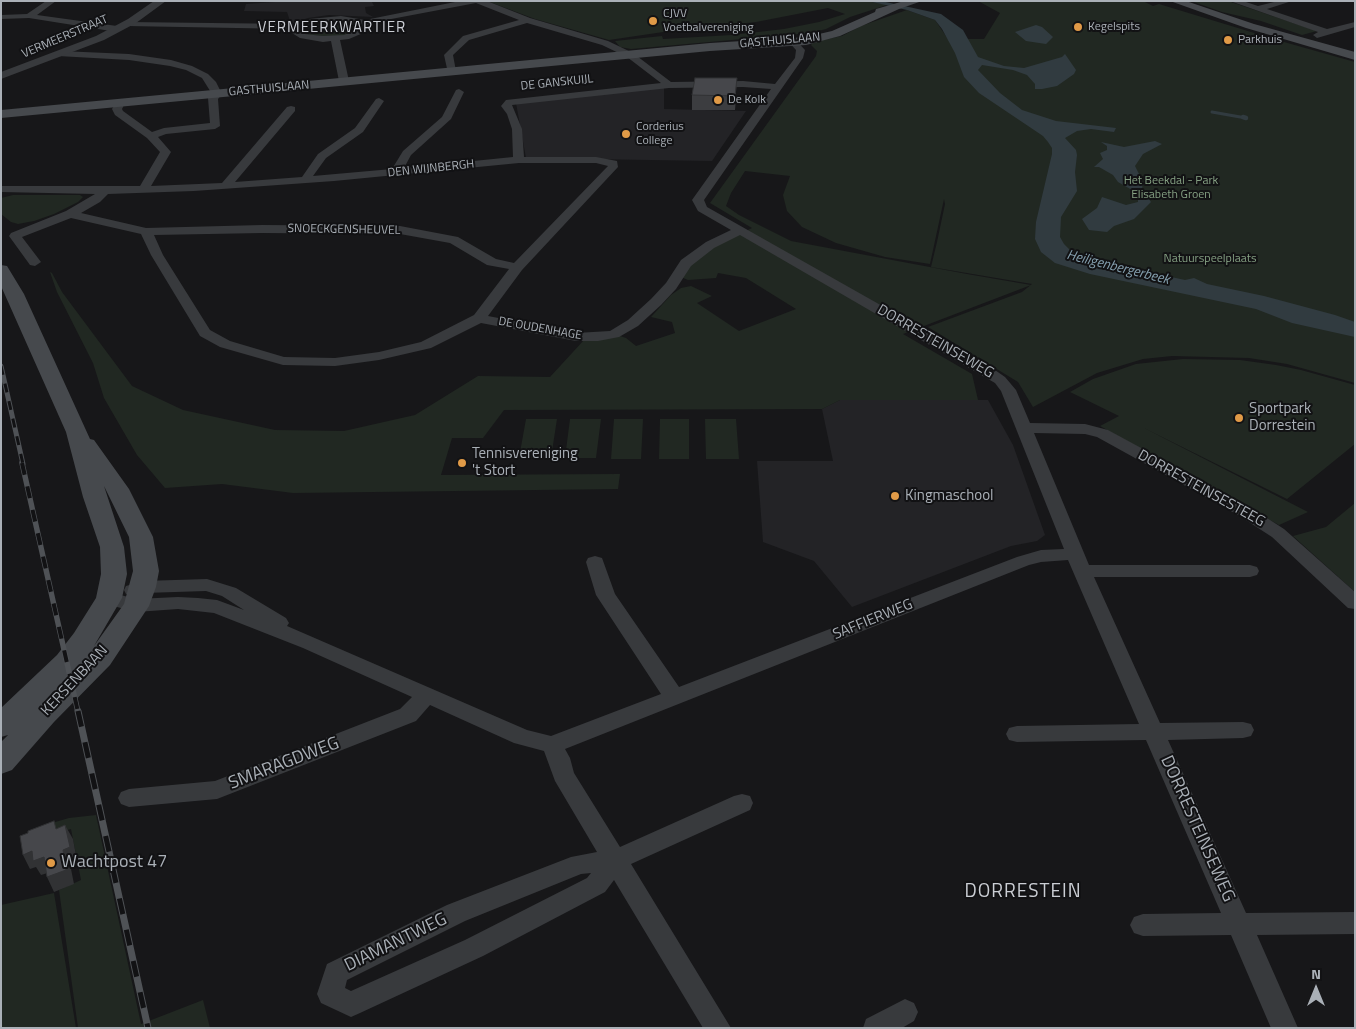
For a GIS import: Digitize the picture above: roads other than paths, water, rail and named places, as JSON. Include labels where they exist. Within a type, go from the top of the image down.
[{"type":"main road","name":"GASTHUISLAAN","points":[[1,114],[537,64],[626,53],[831,36],[917,1]]},
{"type":"main road","points":[[1175,1],[1260,29],[1355,56]]},
{"type":"main road","name":"KERSENBAAN","points":[[1,270],[15,294],[77,432],[114,555],[114,574],[129,597]]},
{"type":"main road","name":"KERSENBAAN","points":[[5,736],[44,714],[100,658],[129,597],[146,571],[141,537],[118,489],[77,432]]},
{"type":"street","points":[[29,16],[52,1]]},
{"type":"street","name":"VERMEERSTRAAT","points":[[4,74],[61,54],[122,26],[161,1]]},
{"type":"street","points":[[1,16],[29,16],[122,26],[297,27],[330,18],[351,18],[365,22],[474,1]]},
{"type":"street","points":[[480,1],[527,20],[605,43],[626,53],[669,85]]},
{"type":"street","points":[[1234,1],[1326,32]]},
{"type":"street","points":[[1258,9],[1288,1]]},
{"type":"street","points":[[451,71],[448,55],[456,45],[466,38],[527,20]]},
{"type":"street","points":[[297,27],[295,31],[303,36],[335,38],[363,31],[368,25],[365,22]]},
{"type":"street","points":[[1314,35],[1354,25]]},
{"type":"street","points":[[335,38],[344,82]]},
{"type":"street","points":[[776,87],[799,58],[801,50],[792,40]]},
{"type":"street","points":[[61,54],[128,57],[171,63],[189,68],[212,82],[217,94],[213,98],[215,126],[164,131],[151,136]]},
{"type":"street","name":"DE GANSKUIJL","points":[[519,160],[517,129],[512,114],[506,106],[509,102],[537,95],[616,87],[743,84],[776,87]]},
{"type":"street","name":"DORRESTEINSEWEG","points":[[776,87],[698,200],[702,208],[992,374],[1008,390],[1078,563],[1155,732],[1285,1028]]},
{"type":"street","points":[[395,173],[407,153],[446,118],[459,92]]},
{"type":"street","points":[[305,180],[322,156],[361,126],[379,101]]},
{"type":"street","points":[[120,103],[117,109],[119,113],[151,136],[166,152],[144,189]]},
{"type":"street","points":[[227,184],[291,109]]},
{"type":"street","name":"DEN WIJNBERGH","points":[[1,189],[105,191],[305,180],[519,160],[596,160],[613,163],[613,167],[516,267]]},
{"type":"street","points":[[34,262],[14,236],[70,214],[96,200],[105,191]]},
{"type":"street","name":"SNOECKGENSHEUVEL","points":[[70,214],[146,232],[262,229],[400,230],[454,240],[492,262],[516,267]]},
{"type":"street","name":"DE OUDENHAGE","points":[[479,318],[576,337],[598,337],[614,334],[633,323],[656,302],[671,286],[686,262],[710,245],[740,230]]},
{"type":"street","points":[[146,232],[157,255],[205,333],[224,344],[282,361],[334,362],[379,356],[426,345],[479,318],[516,267]]},
{"type":"street","name":"DORRESTEINSESTEEG","points":[[1024,428],[1085,429],[1102,434],[1244,511],[1278,533],[1355,603]]},
{"type":"street","name":"SAFFIERWEG","points":[[552,745],[1023,561],[1041,556],[1078,563]]},
{"type":"street","points":[[595,562],[606,595],[675,698]]},
{"type":"street","points":[[1078,563],[1250,571]]},
{"type":"street","points":[[129,597],[198,604],[217,608],[310,644],[522,737],[552,745],[559,758],[564,775],[718,1028]]},
{"type":"street","name":"SMARAGDWEG","points":[[129,798],[217,790],[408,715],[427,696]]},
{"type":"street","name":"DORRESTEINSEWEG","points":[[1017,734],[1243,730]]},
{"type":"street","name":"DIAMANTWEG","points":[[616,860],[596,885],[474,948],[350,1004],[330,994],[336,972],[456,913],[579,864],[616,860],[742,803]]},
{"type":"street","name":"DORRESTEINSEWEG","points":[[1143,925],[1355,923]]},
{"type":"street","points":[[876,1028],[905,1012]]},
{"type":"water","name":"Heiligenbergerbeek","points":[[868,1],[881,1],[941,14],[963,30],[978,57],[1004,66],[1024,68],[1062,57],[1065,54],[1076,70],[1074,74],[1057,86],[1042,89],[1035,89],[1035,84],[1027,75],[1013,70],[982,65],[978,70],[1000,93],[1022,110],[1056,121],[1116,128],[1114,132],[1091,129],[1077,131],[1065,138],[1076,150],[1077,155],[1075,172],[1077,191],[1061,217],[1060,237],[1071,251],[1116,265],[1185,280],[1194,278],[1207,284],[1264,296],[1335,315],[1355,322],[1355,337],[1292,323],[1256,309],[1090,274],[1055,263],[1041,252],[1035,239],[1036,222],[1052,154],[1052,148],[1048,142],[1043,136],[979,93],[964,77],[955,53],[935,20],[907,10]]},
{"type":"water","points":[[1036,25],[1042,27],[1053,37],[1046,44],[1026,41],[1015,32]]},
{"type":"water","points":[[1155,141],[1162,144],[1143,154],[1135,166],[1139,174],[1137,178],[1143,183],[1142,189],[1151,202],[1134,219],[1114,226],[1107,232],[1089,230],[1082,219],[1097,208],[1102,197],[1126,205],[1138,202],[1138,198],[1132,190],[1118,182],[1113,175],[1099,167],[1094,167],[1103,159],[1100,153],[1107,150],[1107,146],[1101,142],[1124,147]]},
{"type":"waterway","points":[[1212,112],[1246,118],[1243,117]]},
{"type":"railway","points":[[1,366],[23,464]]},
{"type":"railway","points":[[22,463],[78,712]]},
{"type":"railway","points":[[78,711],[148,1028]]},
{"type":"place","name":"CJVV Voetbalvereniging","points":[[653,21]]},
{"type":"place","name":"Kegelspits","points":[[1078,27]]},
{"type":"place","name":"Parkhuis","points":[[1228,40]]},
{"type":"place","name":"De Kolk","points":[[718,100]]},
{"type":"place","name":"Corderius College","points":[[626,134]]},
{"type":"place","name":"Sportpark Dorrestein","points":[[1239,418]]},
{"type":"place","name":"Tennisvereniging 't Stort","points":[[462,463]]},
{"type":"place","name":"Kingmaschool","points":[[895,496]]},
{"type":"place","name":"Wachtpost 47","points":[[51,863]]},
{"type":"district","name":"VERMEERKWARTIER","points":[[332,28]]},
{"type":"district","name":"DORRESTEIN","points":[[1023,892]]},
{"type":"park label","name":"Het Beekdal - Park Elisabeth Groen","points":[[1171,188]]},
{"type":"park label","name":"Natuurspeelplaats","points":[[1210,259]]}]
